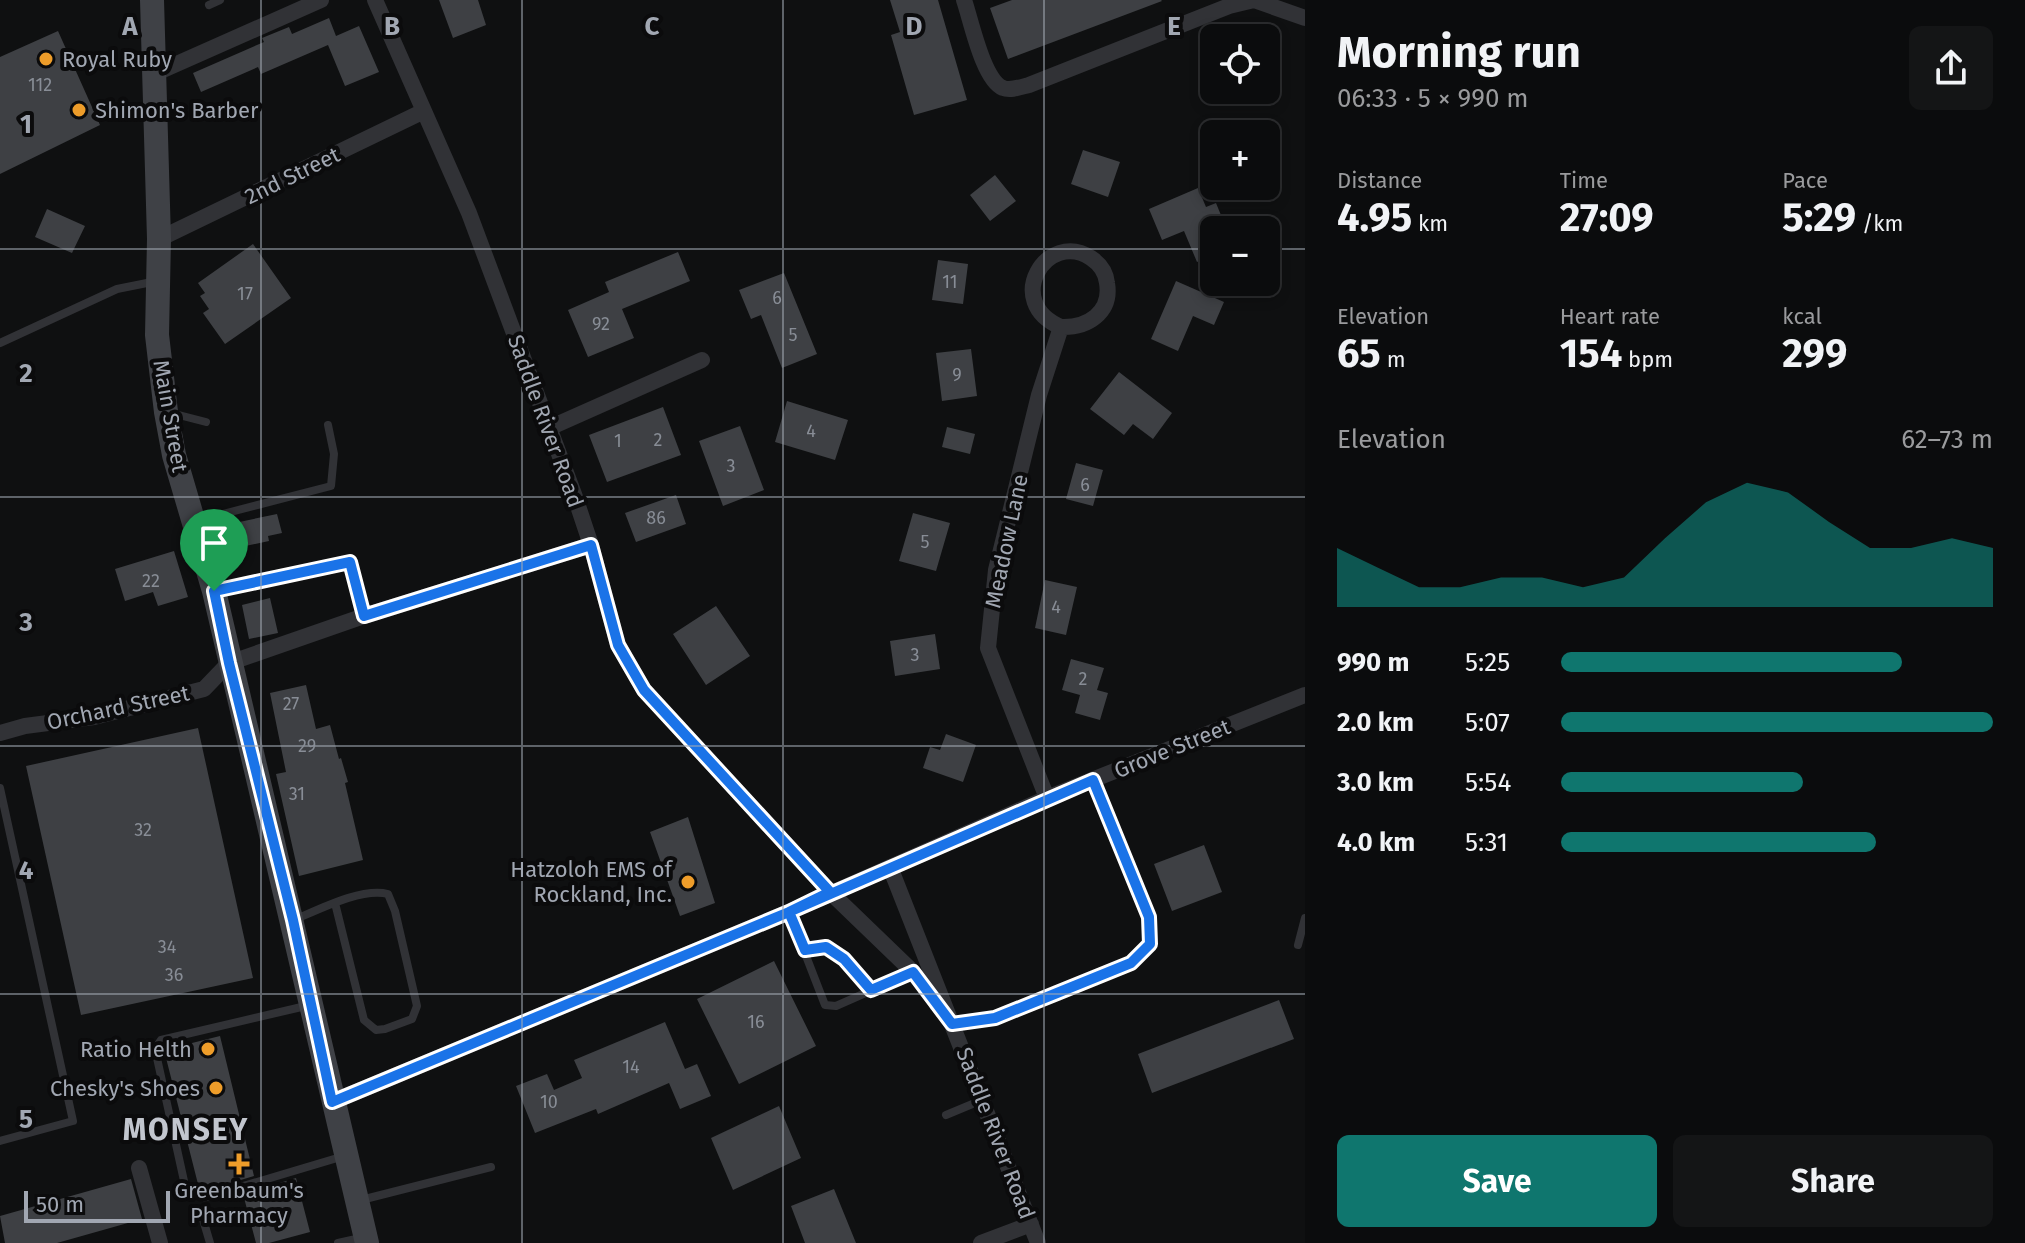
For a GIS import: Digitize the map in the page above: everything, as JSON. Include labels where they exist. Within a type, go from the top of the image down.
[{"type":"main road","name":"Main Street","points":[[152,0],[159,239],[157,335],[166,412],[174,455],[214,591],[366,1240]]},
{"type":"street","points":[[154,74],[321,0]]},
{"type":"street","name":"Saddle River Road","points":[[375,0],[469,213],[591,545],[618,645],[644,690],[830,892],[913,972],[952,1024]]},
{"type":"street","points":[[964,0],[991,79],[1003,88],[1014,89],[1229,6],[1254,0],[1305,18]]},
{"type":"street","name":"2nd Street","points":[[159,239],[424,111]]},
{"type":"street","points":[[1071,252],[1083,254],[1102,269],[1107,280],[1105,306],[1087,324],[1061,327],[1050,322],[1034,303],[1034,279],[1048,259],[1071,252]]},
{"type":"street","name":"Meadow Lane","points":[[1047,798],[988,648],[996,570],[1039,395],[1061,327]]},
{"type":"street","points":[[549,428],[702,360]]},
{"type":"street","name":"Orchard Street","points":[[0,733],[25,726],[94,717],[204,689],[229,663],[364,616],[591,545]]},
{"type":"street","name":"Grove Street","points":[[332,1102],[789,912],[1047,798],[1305,695]]},
{"type":"street","name":"Saddle River Road","points":[[890,867],[1038,1243]]},
{"type":"street","points":[[139,1168],[160,1243]]},
{"type":"street","points":[[981,1243],[1031,1224]]},
{"type":"lane","points":[[209,5],[220,0]]},
{"type":"lane","points":[[0,343],[117,289],[158,281]]},
{"type":"lane","points":[[166,412],[206,422]]},
{"type":"lane","points":[[195,522],[331,486],[334,454],[328,425]]},
{"type":"lane","points":[[214,591],[350,562],[364,616]]},
{"type":"lane","points":[[952,1024],[995,1018],[1131,963],[1150,944],[1149,917],[1093,780]]},
{"type":"lane","points":[[0,788],[73,1121],[0,1141]]},
{"type":"lane","points":[[293,920],[335,903],[378,892],[388,894],[395,911],[417,1006],[412,1019],[376,1030],[364,1020],[335,903]]},
{"type":"lane","points":[[789,912],[825,1005],[836,1006],[913,972]]},
{"type":"lane","points":[[1298,945],[1305,918]]},
{"type":"lane","points":[[805,950],[826,947],[844,959],[871,990]]},
{"type":"lane","points":[[311,1005],[161,1040],[155,1049],[186,1190],[203,1198],[344,1156]]},
{"type":"lane","points":[[946,1115],[982,1100]]},
{"type":"lane","points":[[356,1201],[491,1167]]},
{"type":"lane","points":[[202,1216],[210,1243]]},
{"type":"lane","points":[[338,1243],[366,1240]]},
{"type":"building","points":[[439,0],[478,0],[486,25],[453,38]]},
{"type":"building","points":[[890,0],[938,0],[967,100],[914,115],[891,35],[900,32]]},
{"type":"building","points":[[1012,0],[1162,1],[1008,59],[990,8]]},
{"type":"building","points":[[329,18],[336,36],[359,26],[379,72],[345,86],[328,45],[261,74],[258,67],[201,92],[193,73],[264,42],[262,38],[289,27],[292,34]]},
{"type":"building","points":[[58,31],[100,125],[0,174],[0,57]]},
{"type":"building","points":[[1083,150],[1120,162],[1108,197],[1071,184]]},
{"type":"building","points":[[995,175],[1016,201],[990,221],[970,195]]},
{"type":"building","points":[[1198,188],[1200,200],[1206,207],[1216,203],[1221,216],[1200,216],[1200,261],[1197,262],[1184,231],[1162,240],[1149,209]]},
{"type":"building","points":[[47,209],[85,226],[72,253],[35,237]]},
{"type":"building","points":[[253,244],[291,298],[225,344],[203,313],[209,309],[200,296],[205,293],[198,283]]},
{"type":"building","points":[[678,252],[690,281],[622,309],[634,338],[588,357],[568,310],[609,292],[605,282]]},
{"type":"building","points":[[938,260],[968,264],[963,304],[932,300]]},
{"type":"building","points":[[784,273],[817,354],[782,368],[761,315],[751,319],[739,290]]},
{"type":"building","points":[[1176,281],[1200,292],[1200,296],[1210,296],[1224,302],[1214,325],[1193,316],[1178,351],[1151,339]]},
{"type":"building","points":[[971,349],[977,396],[942,401],[936,353]]},
{"type":"building","points":[[1119,372],[1172,413],[1153,439],[1133,424],[1124,435],[1090,409]]},
{"type":"building","points":[[787,401],[848,420],[835,460],[775,442]]},
{"type":"building","points":[[663,407],[681,455],[607,482],[589,435]]},
{"type":"building","points":[[740,426],[764,490],[723,506],[699,441]]},
{"type":"building","points":[[947,427],[975,434],[970,454],[942,447]]},
{"type":"building","points":[[1076,463],[1103,470],[1093,506],[1066,499]]},
{"type":"building","points":[[676,495],[686,524],[636,542],[625,513]]},
{"type":"building","points":[[913,513],[950,523],[936,571],[899,561]]},
{"type":"building","points":[[277,514],[282,533],[268,536],[269,541],[231,549],[225,525]]},
{"type":"building","points":[[174,551],[188,597],[158,606],[153,592],[125,601],[115,569]]},
{"type":"building","points":[[1045,580],[1077,587],[1066,635],[1035,628]]},
{"type":"building","points":[[270,598],[278,633],[249,639],[242,605]]},
{"type":"building","points":[[716,606],[750,656],[706,685],[673,634]]},
{"type":"building","points":[[935,634],[940,669],[895,676],[890,641]]},
{"type":"building","points":[[1071,659],[1104,668],[1097,690],[1108,693],[1100,720],[1075,713],[1080,695],[1062,690]]},
{"type":"building","points":[[306,685],[316,729],[330,725],[341,758],[363,860],[299,876],[276,774],[286,772],[270,693]]},
{"type":"building","points":[[198,728],[253,978],[81,1015],[26,766]]},
{"type":"building","points":[[946,734],[976,745],[963,782],[923,768],[930,747],[940,750]]},
{"type":"building","name":"Hatzoloh EMS of Rockland, Inc.","points":[[688,817],[715,903],[680,916],[650,832]]},
{"type":"building","points":[[1204,845],[1222,892],[1172,911],[1154,864]]},
{"type":"building","points":[[774,961],[816,1046],[739,1084],[697,999]]},
{"type":"building","points":[[1279,1000],[1294,1039],[1152,1093],[1138,1054]]},
{"type":"building","points":[[665,1022],[685,1069],[697,1064],[711,1096],[680,1109],[669,1083],[598,1114],[596,1109],[535,1133],[516,1086],[547,1074],[554,1090],[582,1078],[574,1060]]},
{"type":"building","points":[[220,1036],[254,1176],[204,1191],[199,1188],[164,1050]]},
{"type":"building","points":[[779,1106],[801,1158],[733,1190],[711,1138]]},
{"type":"building","points":[[296,1178],[310,1232],[269,1243],[256,1243],[243,1194]]},
{"type":"building","points":[[131,1179],[142,1219],[57,1243],[5,1243],[0,1216]]},
{"type":"building","points":[[834,1189],[856,1243],[805,1243],[791,1206]]},
{"type":"place","name":"Royal Ruby","points":[[46,59]]},
{"type":"place","name":"Shimon's Barber","points":[[79,110]]},
{"type":"place","name":"Hatzoloh EMS of Rockland, Inc.","points":[[688,882]]},
{"type":"place","name":"Ratio Helth","points":[[208,1049]]},
{"type":"place","name":"Chesky's Shoes","points":[[216,1088]]},
{"type":"place","name":"Greenbaum's Pharmacy","points":[[239,1164]]},
{"type":"district","name":"MONSEY","points":[[186,1130]]},
{"type":"route","points":[[214,591],[293,920],[332,1102],[789,912],[1093,780],[1149,917],[1150,944],[1131,963],[1057,993],[995,1018],[952,1024],[913,972],[871,990],[844,959],[826,947],[805,950],[789,912],[830,892],[644,690],[618,645],[591,545],[364,616],[350,562],[214,591]]}]
